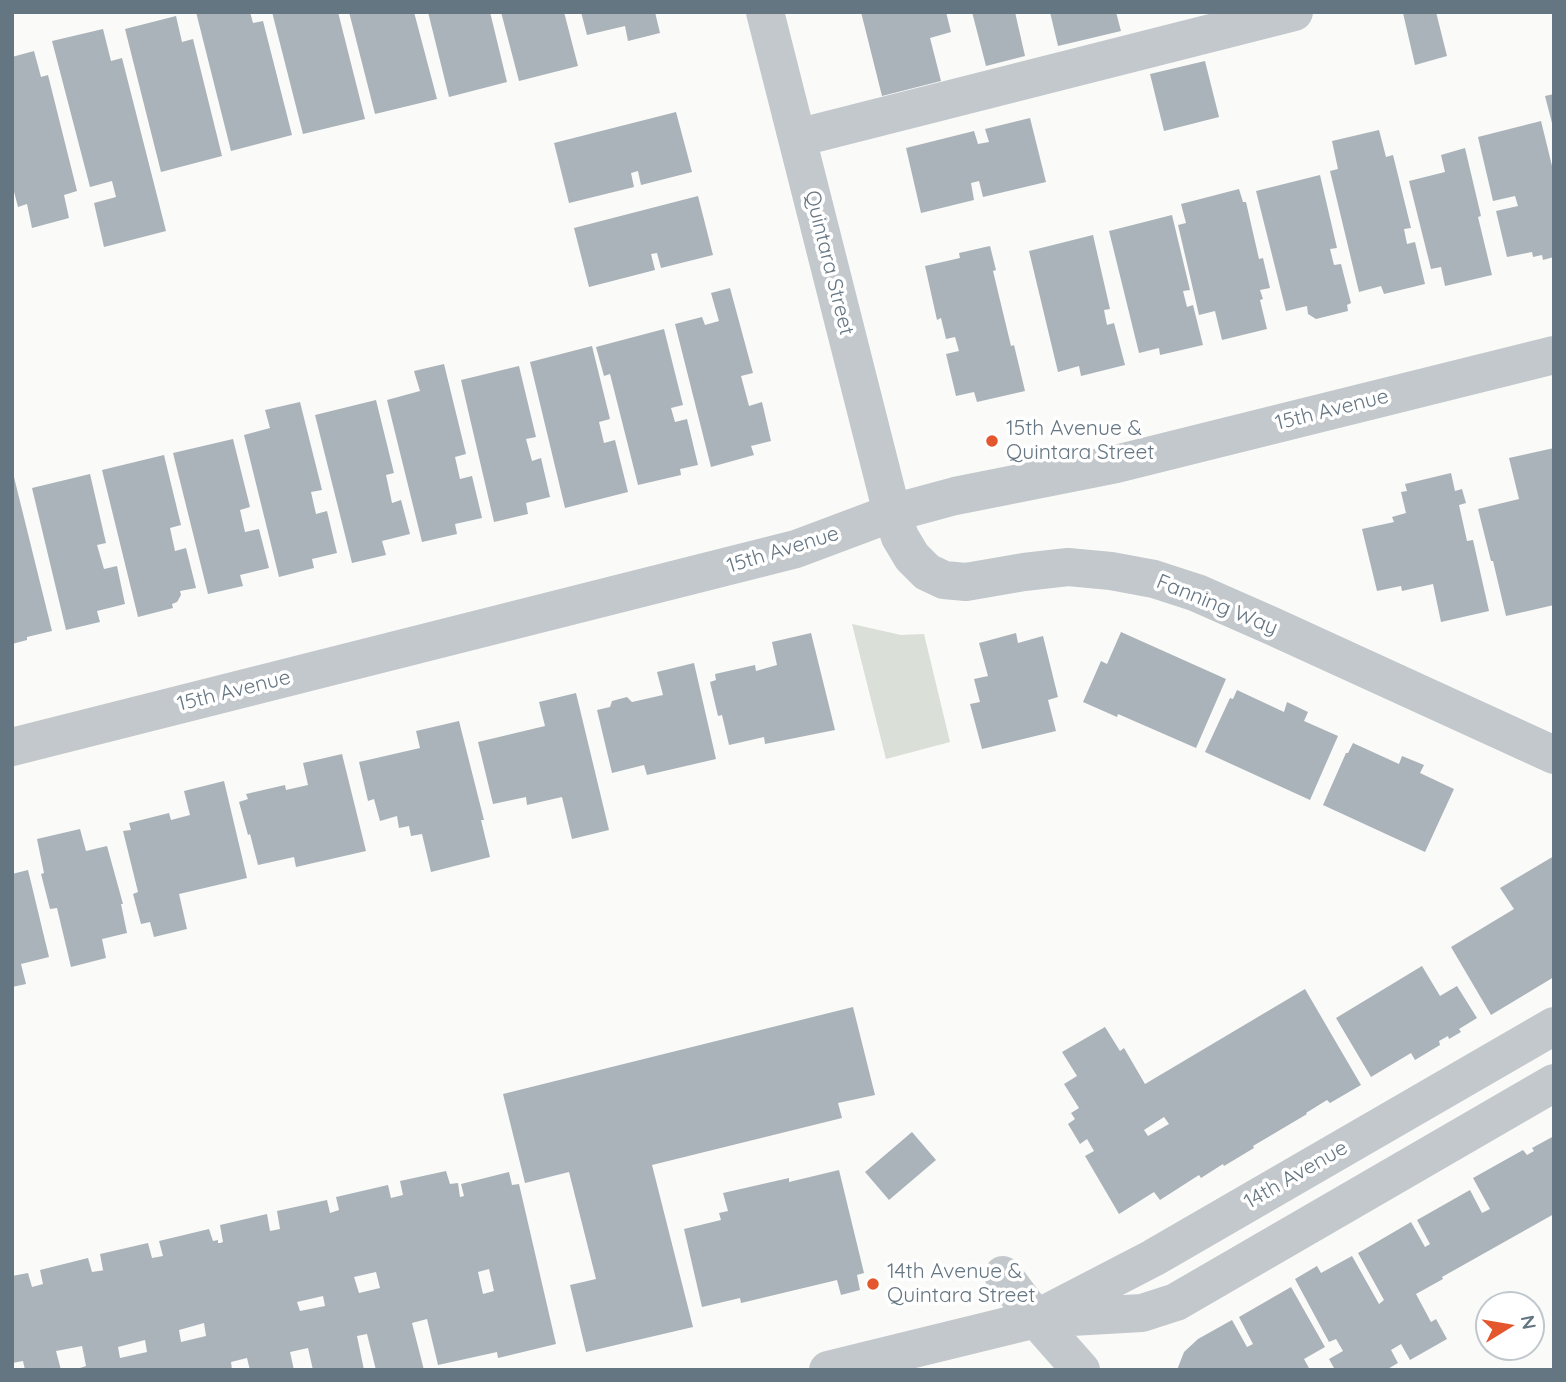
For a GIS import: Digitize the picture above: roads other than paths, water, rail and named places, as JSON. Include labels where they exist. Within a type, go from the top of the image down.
[{"type":"street","name":"Quintara Street","points":[[765,12],[892,513]]},
{"type":"street","points":[[797,138],[1294,12]]},
{"type":"street","name":"15th Avenue","points":[[12,747],[796,549],[892,513],[955,496],[1116,464],[1554,355]]},
{"type":"street","name":"Fanning Way","points":[[892,513],[900,537],[912,557],[927,572],[944,580],[967,582],[1069,567],[1111,570],[1154,579],[1197,593],[1554,755]]},
{"type":"street","name":"14th Avenue","points":[[1036,1319],[1153,1258],[1554,1026]]},
{"type":"street","name":"14th Avenue","points":[[828,1370],[1036,1319],[1142,1313],[1176,1302],[1554,1083]]},
{"type":"street","points":[[1003,1275],[1036,1319],[1081,1370]]},
{"type":"place","name":"15th Avenue & Quintara Street","points":[[992,441]]},
{"type":"place","name":"14th Avenue & Quintara Street","points":[[873,1284]]}]
